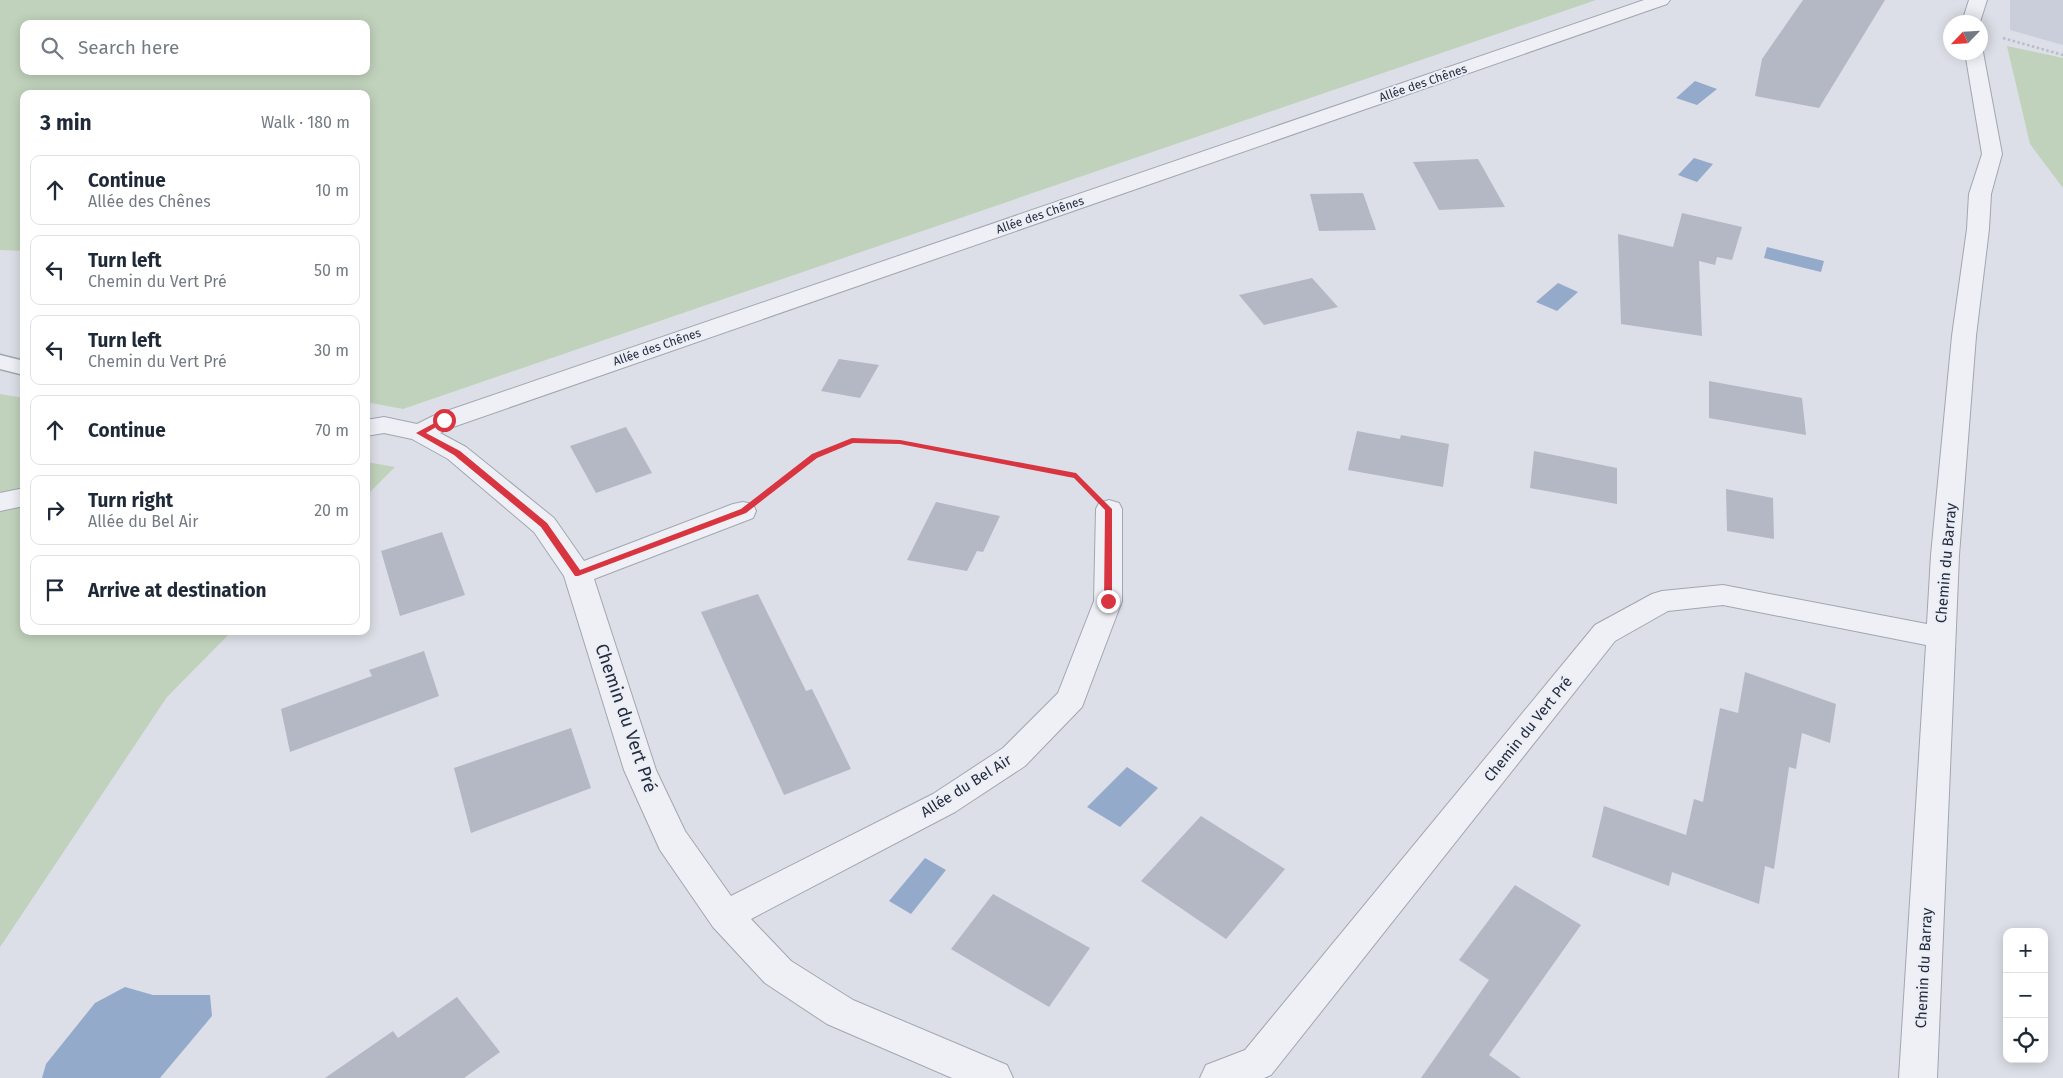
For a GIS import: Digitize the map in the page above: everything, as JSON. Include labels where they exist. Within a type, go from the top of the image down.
[{"type":"street","name":"Allée des Chênes","points":[[420,433],[444,420],[1661,0]]},
{"type":"street","points":[[1973,15],[1978,0]]},
{"type":"street","name":"Chemin du Barray","points":[[1918,1078],[1940,637],[1964,336],[1978,229],[1980,194],[1992,154],[1975,60]]},
{"type":"street","name":"Chemin du Vert Pré","points":[[370,427],[384,424],[420,433],[457,453],[544,525],[578,574],[640,770],[672,840],[725,916],[778,972],[840,1012],[994,1078]]},
{"type":"street","points":[[0,502],[20,498]]},
{"type":"street","name":"Allée du Bel Air","points":[[725,916],[944,803],[1014,757],[1071,699],[1108,601],[1108,509]]},
{"type":"street","points":[[578,574],[744,511]]},
{"type":"street","name":"Chemin du Vert Pré","points":[[1219,1078],[1258,1063],[1605,633],[1662,601],[1723,595],[1940,637]]},
{"type":"lane","points":[[0,362],[20,367]]},
{"type":"path","points":[[1999,37],[2063,55]]},
{"type":"path","points":[[744,511],[814,456],[852,441],[900,442],[1076,476],[1108,509]]},
{"type":"shaded area","points":[[2010,0],[2063,0],[2063,45],[2010,30]]},
{"type":"green space","points":[[0,0],[1596,0],[403,409],[370,403],[370,90],[20,90],[20,251],[0,250]]},
{"type":"green space","points":[[2007,46],[2063,58],[2063,188],[2030,144]]},
{"type":"green space","points":[[0,394],[20,397],[20,635],[228,635],[167,697],[0,947]]},
{"type":"green space","points":[[370,463],[395,467],[370,492]]},
{"type":"water","points":[[1695,81],[1717,89],[1697,105],[1676,98]]},
{"type":"water","points":[[1694,158],[1713,164],[1697,182],[1678,175]]},
{"type":"water","points":[[1767,247],[1824,261],[1821,272],[1764,258]]},
{"type":"water","points":[[1558,283],[1578,292],[1557,311],[1536,302]]},
{"type":"water","points":[[1127,767],[1158,788],[1120,827],[1087,807]]},
{"type":"water","points":[[925,858],[946,870],[911,914],[889,901]]},
{"type":"water","points":[[125,987],[153,995],[210,995],[212,1016],[160,1078],[42,1078],[46,1064],[95,1003]]},
{"type":"building","points":[[1803,0],[1885,0],[1819,108],[1755,96],[1762,59]]},
{"type":"building","points":[[1478,159],[1505,207],[1439,210],[1413,162]]},
{"type":"building","points":[[1363,193],[1376,230],[1319,231],[1310,194]]},
{"type":"building","points":[[1682,213],[1742,227],[1732,260],[1717,257],[1715,265],[1699,261],[1702,336],[1621,324],[1618,234],[1673,247]]},
{"type":"building","points":[[1312,278],[1338,307],[1264,325],[1239,295]]},
{"type":"building","points":[[839,359],[879,365],[860,398],[821,391]]},
{"type":"building","points":[[1709,381],[1802,398],[1806,435],[1709,418]]},
{"type":"building","points":[[626,427],[652,473],[596,493],[570,446]]},
{"type":"building","points":[[1357,431],[1400,439],[1401,435],[1449,444],[1443,487],[1348,470]]},
{"type":"building","points":[[1534,451],[1617,468],[1617,504],[1530,488]]},
{"type":"building","points":[[1726,489],[1773,498],[1774,539],[1727,531]]},
{"type":"building","points":[[936,502],[1000,516],[983,552],[977,551],[967,571],[907,560]]},
{"type":"building","points":[[442,532],[465,595],[400,616],[381,551]]},
{"type":"building","points":[[758,594],[806,691],[812,689],[851,769],[784,795],[701,612]]},
{"type":"building","points":[[424,651],[439,696],[290,752],[281,709],[372,676],[369,670]]},
{"type":"building","points":[[1745,672],[1836,704],[1830,743],[1802,733],[1796,769],[1789,767],[1774,869],[1765,866],[1759,904],[1672,872],[1669,886],[1592,857],[1604,806],[1686,835],[1694,799],[1703,802],[1720,708],[1738,713]]},
{"type":"building","points":[[571,728],[591,788],[471,833],[454,768]]},
{"type":"building","points":[[1201,816],[1285,869],[1226,939],[1141,881]]},
{"type":"building","points":[[1515,885],[1581,925],[1489,1055],[1521,1078],[1421,1078],[1489,980],[1459,960]]},
{"type":"building","points":[[993,894],[1090,948],[1049,1007],[951,949]]},
{"type":"building","points":[[457,997],[500,1052],[464,1078],[325,1078],[393,1031],[398,1038]]},
{"type":"route","points":[[444,420],[420,433],[457,453],[544,525],[578,574],[744,511],[814,456],[852,441],[900,442],[1076,476],[1108,509],[1108,601]]}]
